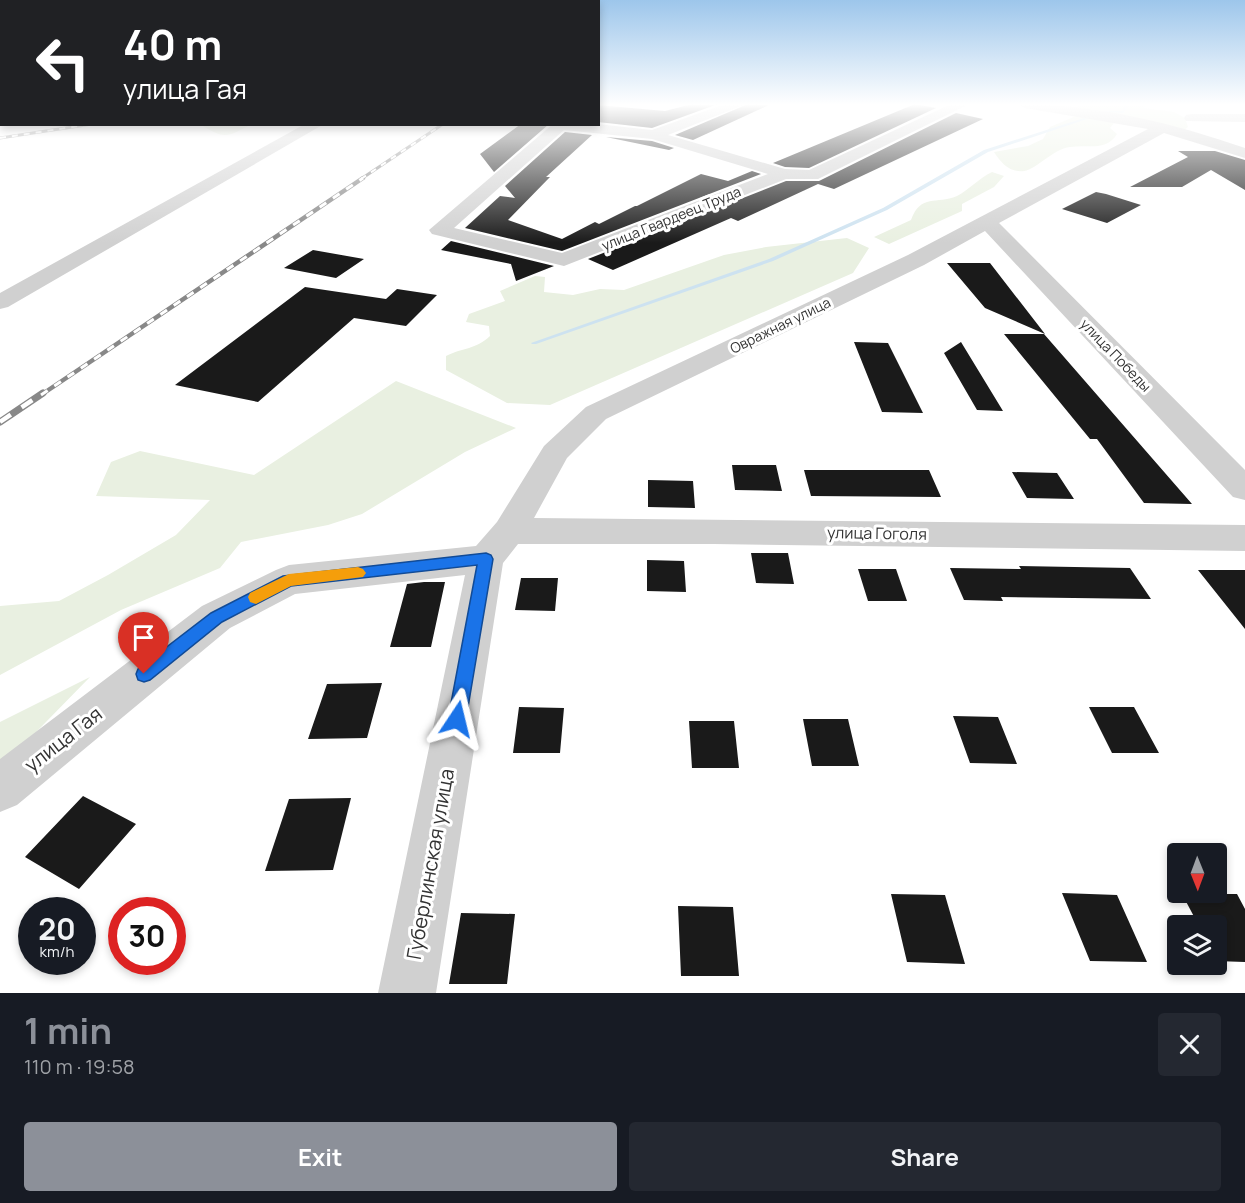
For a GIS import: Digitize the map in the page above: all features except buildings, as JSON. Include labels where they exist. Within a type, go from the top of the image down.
[{"type":"street","points":[[0,302],[270,150]]},
{"type":"street","name":"улица Гвардеец Труда","points":[[532,150],[439,230],[564,260],[784,174],[812,175],[864,150]]},
{"type":"street","points":[[705,150],[784,174]]},
{"type":"street","name":"Овражная улица","points":[[497,545],[555,453],[596,413],[916,260],[1122,150]]},
{"type":"street","name":"улица Победы","points":[[987,222],[1245,489]]},
{"type":"street","name":"улица Гоголя","points":[[497,545],[714,531],[1245,538]]},
{"type":"street","name":"улица Гая","points":[[0,788],[216,617],[289,580],[497,545]]},
{"type":"street","name":"Губерлинская улица","points":[[407,993],[497,545]]},
{"type":"green space","points":[[1061,150],[1024,171],[1006,166],[994,152]]},
{"type":"green space","points":[[992,172],[1004,176],[994,187],[962,204],[962,211],[889,244],[874,237],[911,220],[919,206],[924,203],[957,196]]},
{"type":"green space","points":[[847,238],[869,248],[853,273],[550,405],[507,403],[446,370],[446,356],[485,341],[490,336],[489,326],[466,322],[469,314],[505,301],[500,291],[535,276],[545,277],[544,292],[573,295],[600,289],[624,290],[724,255],[766,247]]},
{"type":"green space","points":[[396,381],[516,428],[465,452],[362,514],[328,525],[241,542],[220,568],[121,610],[0,675],[0,606],[59,601],[176,535],[210,500],[96,496],[111,462],[140,451],[254,475]]},
{"type":"green space","points":[[90,677],[0,769],[0,722]]},
{"type":"waterway","points":[[534,343],[771,260],[885,209],[988,150]]},
{"type":"railway","points":[[361,179],[404,150]]},
{"type":"railway","points":[[41,395],[363,178]]},
{"type":"railway","points":[[0,422],[43,393]]},
{"type":"slow traffic","points":[[256,597],[289,580],[358,573]]},
{"type":"route","points":[[144,674],[216,617],[289,580],[486,559],[457,719]]}]
